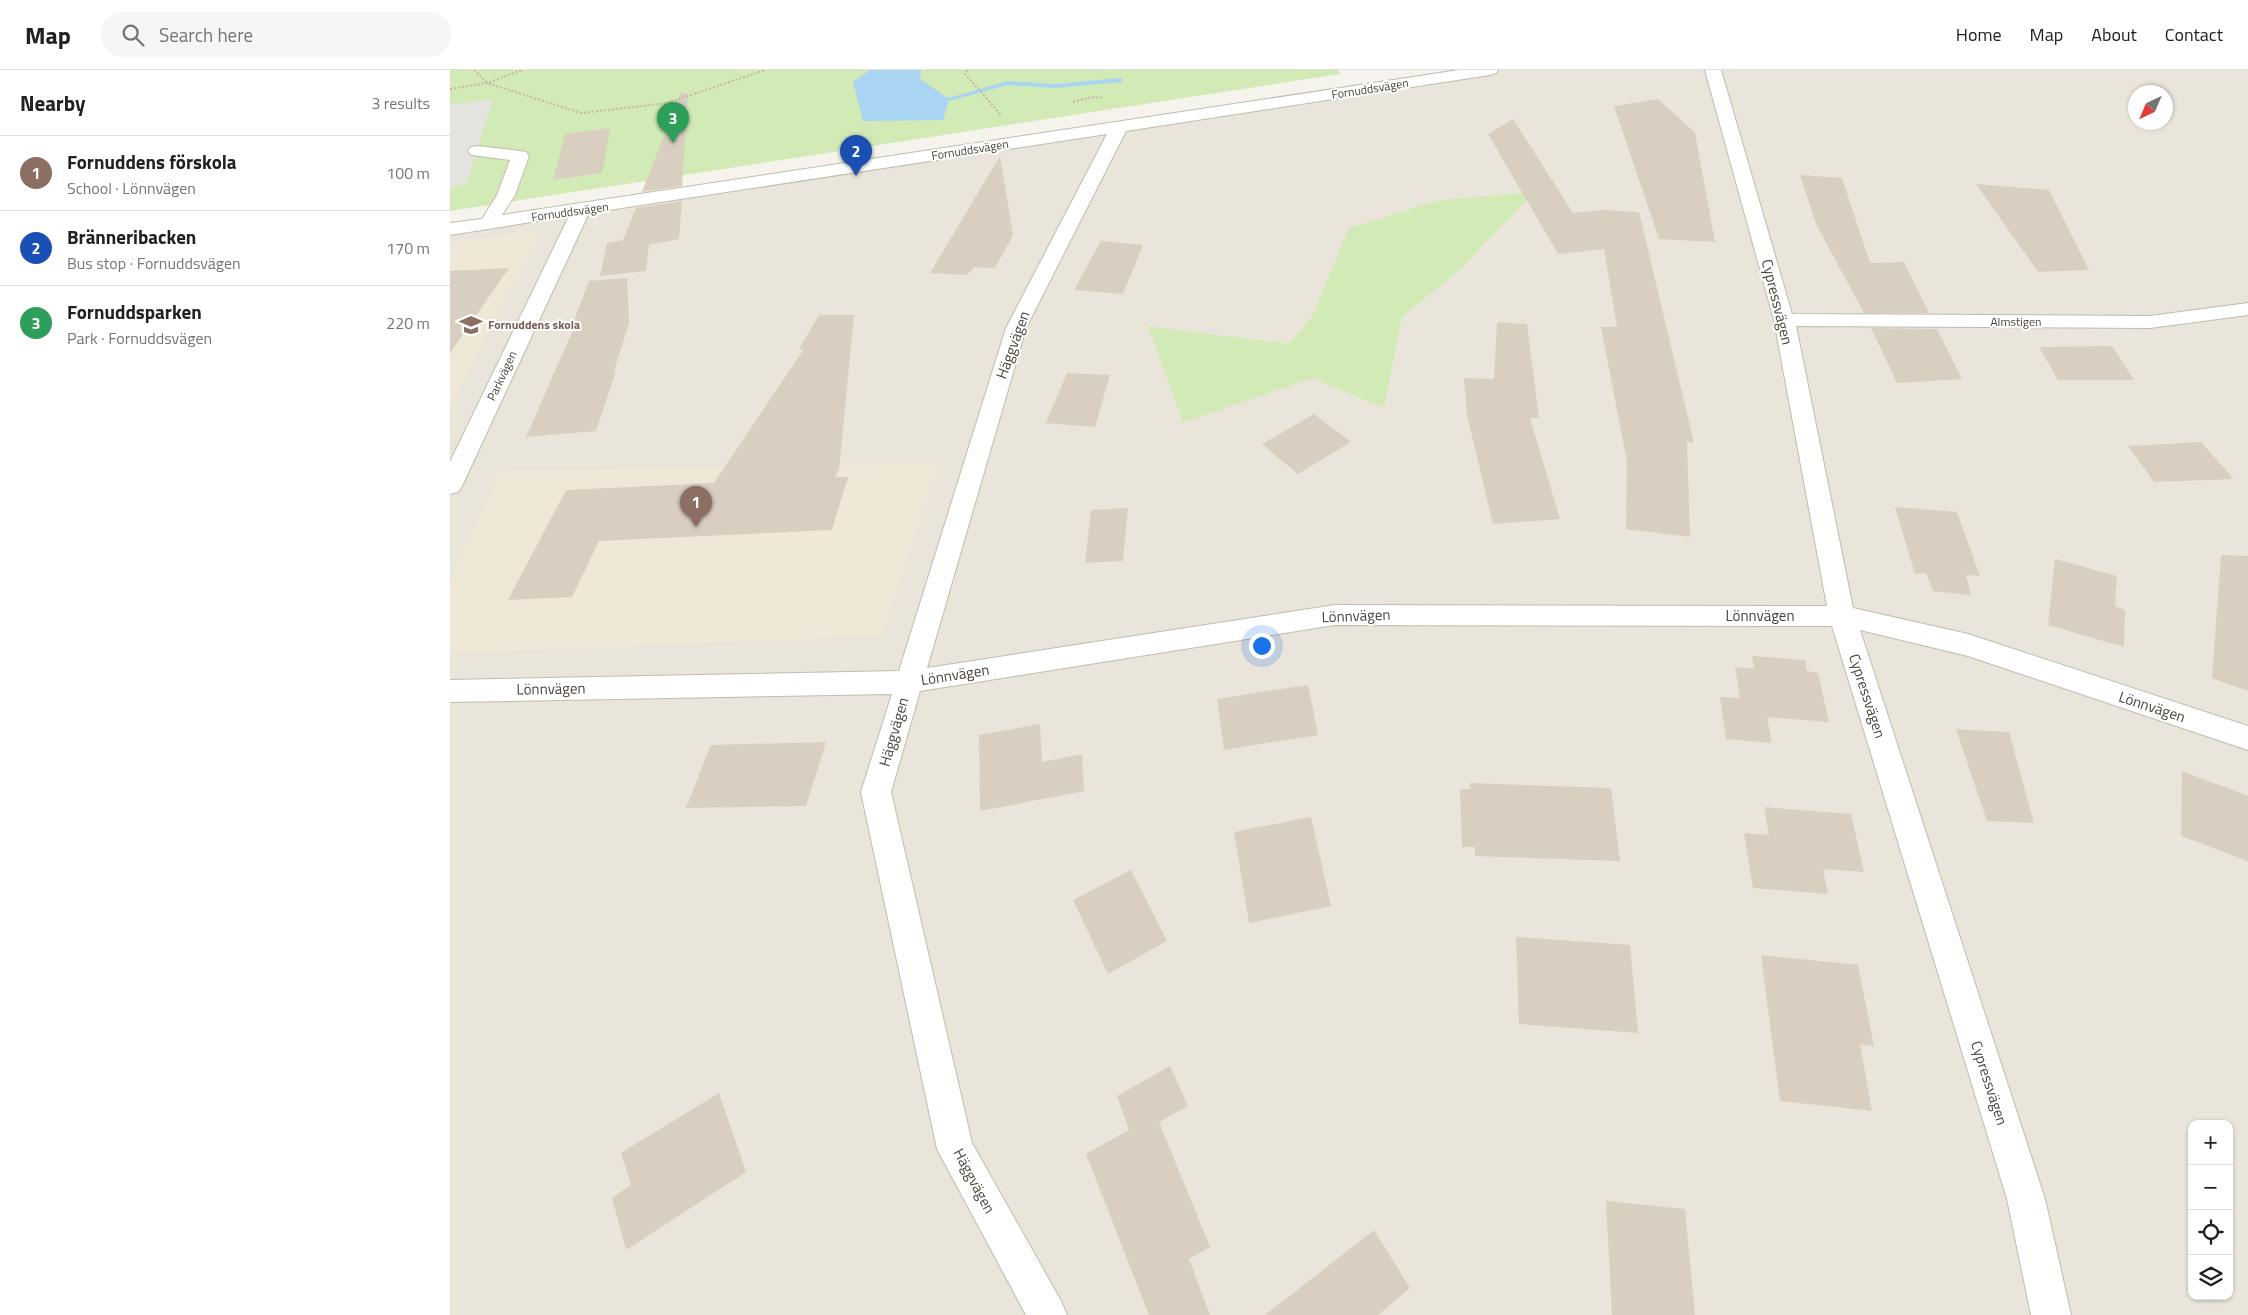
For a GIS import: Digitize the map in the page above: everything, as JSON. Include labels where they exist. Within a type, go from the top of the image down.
[{"type":"street","points":[[1379,70],[1389,87]]},
{"type":"street","name":"Fornuddsvägen","points":[[450,229],[1389,87],[1490,70]]},
{"type":"street","name":"Cypressvägen","points":[[1713,70],[1784,320],[1842,616],[2026,1199],[2051,1315]]},
{"type":"street","name":"Häggvägen","points":[[1047,1315],[955,1149],[876,792],[1016,328],[1118,127]]},
{"type":"street","points":[[477,151],[520,156],[506,195],[488,223]]},
{"type":"street","name":"Parkvägen","points":[[450,486],[581,210]]},
{"type":"street","name":"Almstigen","points":[[1784,320],[2150,322],[2248,309]]},
{"type":"street","name":"Lönnvägen","points":[[450,691],[909,682],[1335,614],[1842,616],[1968,646],[2248,738]]},
{"type":"path","points":[[474,70],[487,83],[581,113],[666,103],[765,70]]},
{"type":"path","points":[[450,89],[487,83],[522,70]]},
{"type":"path","points":[[967,70],[965,74],[1006,121]]},
{"type":"shaded area","points":[[1489,70],[2248,70],[2248,1315],[450,1315],[450,229]]},
{"type":"shaded area","points":[[493,99],[466,185],[450,187],[450,105]]},
{"type":"shaded area","name":"Fornuddens skola","points":[[541,230],[450,407],[450,243]]},
{"type":"shaded area","points":[[937,465],[881,635],[450,653],[450,583],[501,471]]},
{"type":"green space","points":[[450,70],[1338,70],[1340,74],[450,211]]},
{"type":"green space","points":[[1534,192],[1463,267],[1402,317],[1384,408],[1313,378],[1183,422],[1148,326],[1288,344],[1312,317],[1349,228],[1441,200]]},
{"type":"water","points":[[870,70],[921,70],[920,79],[949,99],[943,120],[863,121],[853,82]]},
{"type":"building","points":[[681,92],[688,94],[682,186],[642,192]]},
{"type":"building","points":[[1658,99],[1695,133],[1715,242],[1659,239],[1614,106]]},
{"type":"building","points":[[1513,119],[1573,213],[1604,210],[1639,212],[1694,443],[1687,442],[1690,537],[1626,529],[1627,462],[1601,327],[1617,327],[1604,249],[1558,254],[1488,134]]},
{"type":"building","points":[[610,128],[602,173],[553,180],[565,134]]},
{"type":"building","points":[[1000,156],[1013,235],[995,268],[974,267],[967,275],[930,273]]},
{"type":"building","points":[[1800,175],[1842,178],[1870,263],[1904,262],[1929,313],[1864,313],[1816,224]]},
{"type":"building","points":[[1976,184],[2049,190],[2089,270],[2038,272]]},
{"type":"building","points":[[682,201],[679,239],[649,245],[646,271],[600,276],[607,243],[623,240],[636,208]]},
{"type":"building","points":[[1101,241],[1143,245],[1123,294],[1074,290]]},
{"type":"building","points":[[509,268],[450,353],[450,271]]},
{"type":"building","points":[[627,278],[629,323],[614,371],[616,371],[596,431],[526,437],[573,330],[570,331],[589,281]]},
{"type":"building","points":[[819,315],[854,315],[839,470],[835,477],[848,477],[832,530],[599,541],[572,597],[508,600],[566,490],[714,483],[804,349],[799,349]]},
{"type":"building","points":[[1497,322],[1527,324],[1539,418],[1530,418],[1560,519],[1493,524],[1467,415],[1464,378],[1494,379]]},
{"type":"building","points":[[1871,328],[1937,329],[1962,379],[1897,383]]},
{"type":"building","points":[[2112,346],[2134,380],[2058,380],[2039,347]]},
{"type":"building","points":[[1067,373],[1110,375],[1095,427],[1046,423]]},
{"type":"building","points":[[1314,414],[1351,442],[1298,474],[1262,444]]},
{"type":"building","points":[[2201,442],[2234,479],[2154,482],[2128,446]]},
{"type":"building","points":[[1895,507],[1957,512],[1980,576],[1966,575],[1971,595],[1933,591],[1926,573],[1915,574]]},
{"type":"building","points":[[1128,508],[1123,561],[1085,563],[1091,510]]},
{"type":"building","points":[[2221,555],[2248,556],[2248,691],[2212,678]]},
{"type":"building","points":[[2055,559],[2117,576],[2115,606],[2125,610],[2124,647],[2048,625]]},
{"type":"building","points":[[1752,656],[1805,660],[1807,671],[1818,673],[1829,722],[1767,717],[1772,743],[1726,739],[1720,697],[1740,698],[1735,667],[1754,669]]},
{"type":"building","points":[[1308,685],[1318,735],[1224,750],[1217,699]]},
{"type":"building","points":[[1040,724],[1042,762],[1082,754],[1084,791],[980,811],[979,735]]},
{"type":"building","points":[[1956,729],[2009,732],[2034,823],[1987,821]]},
{"type":"building","points":[[826,742],[806,806],[686,808],[711,745]]},
{"type":"building","points":[[2182,771],[2248,796],[2248,861],[2181,836]]},
{"type":"building","points":[[1470,783],[1611,788],[1620,861],[1475,856],[1475,847],[1462,847],[1460,789],[1470,789]]},
{"type":"building","points":[[1764,807],[1851,814],[1864,872],[1823,869],[1828,894],[1753,888],[1744,833],[1769,835]]},
{"type":"building","points":[[1311,817],[1331,906],[1249,923],[1234,832]]},
{"type":"building","points":[[1131,870],[1167,941],[1108,974],[1073,900]]},
{"type":"building","points":[[1516,937],[1630,945],[1638,1033],[1519,1024]]},
{"type":"building","points":[[1761,955],[1858,965],[1874,1046],[1860,1044],[1872,1111],[1780,1101]]},
{"type":"building","points":[[1170,1066],[1188,1106],[1159,1122],[1210,1247],[1189,1259],[1210,1315],[1149,1315],[1086,1154],[1129,1130],[1117,1096]]},
{"type":"building","points":[[719,1093],[746,1172],[626,1250],[612,1198],[631,1185],[621,1153]]},
{"type":"building","points":[[1606,1201],[1685,1209],[1695,1315],[1612,1315]]},
{"type":"building","points":[[1374,1230],[1410,1288],[1378,1315],[1265,1315]]},
{"type":"waterway","points":[[949,99],[1008,83],[1056,86],[1119,80]]},
{"type":"place","name":"Fornuddsparken","points":[[673,143]]},
{"type":"place","name":"Bränneribacken","points":[[856,176]]},
{"type":"place","name":"Fornuddens skola","points":[[471,325]]},
{"type":"place","name":"Fornuddens förskola","points":[[696,527]]}]
